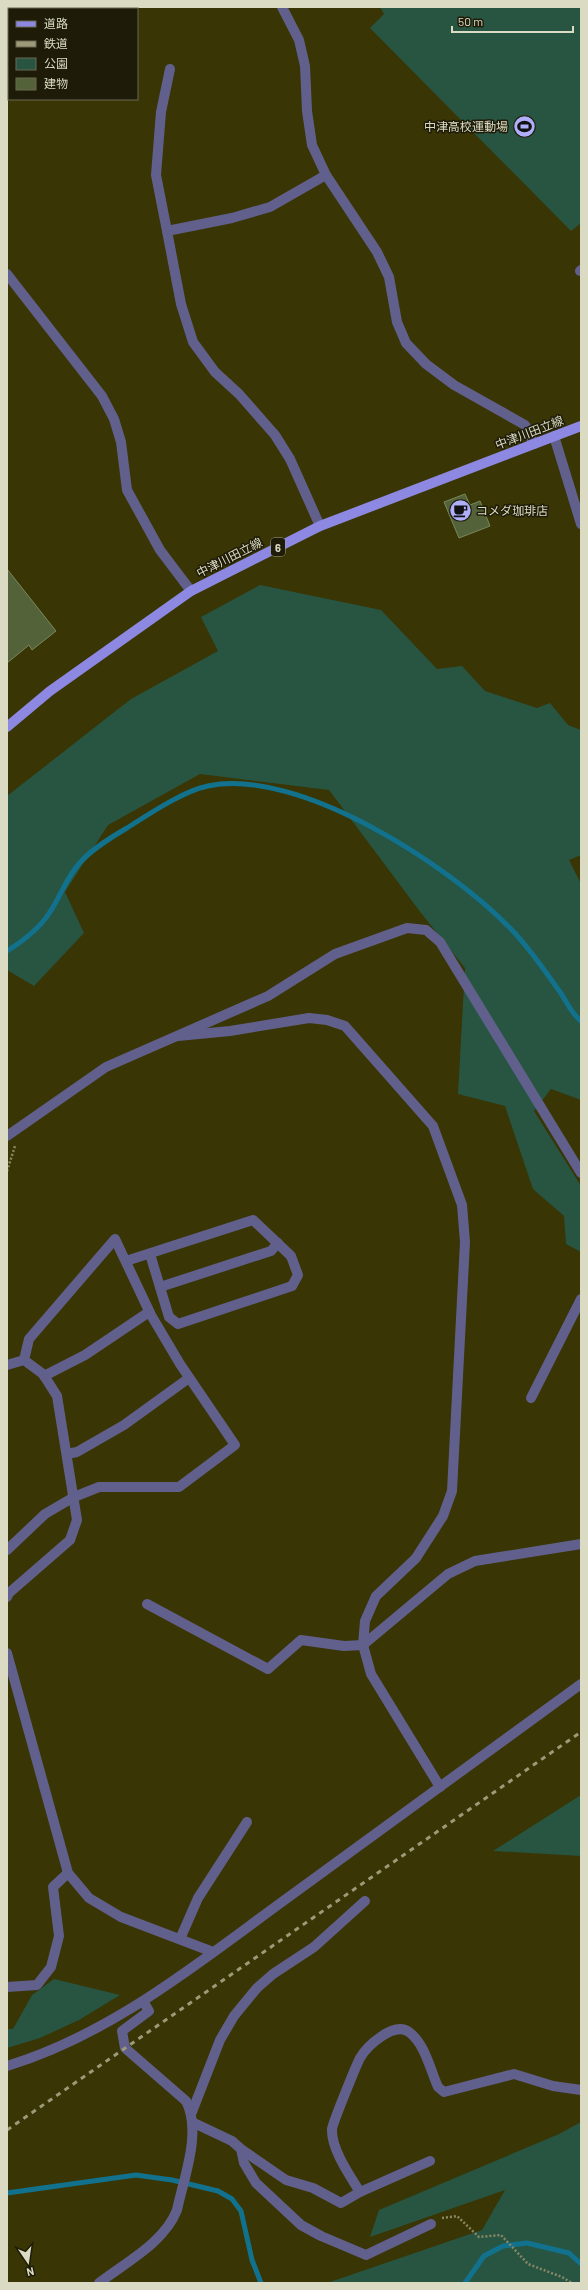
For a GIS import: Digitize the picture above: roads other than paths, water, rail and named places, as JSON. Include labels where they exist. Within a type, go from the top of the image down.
[{"type":"main road","name":"中津川田立線","points":[[7,727],[50,691],[191,592],[320,526],[581,426]]},
{"type":"street","points":[[282,7],[299,40],[305,66],[307,111],[311,139],[326,175],[377,252],[389,278],[397,322],[406,343],[426,364],[454,386],[525,425],[534,444]]},
{"type":"street","points":[[170,69],[161,112],[156,175],[181,304],[194,342],[215,372],[239,394],[275,435],[290,458],[320,526]]},
{"type":"street","points":[[166,231],[232,218],[270,207],[326,175]]},
{"type":"street","points":[[7,274],[102,396],[114,419],[121,442],[128,490],[160,550],[191,592]]},
{"type":"street","points":[[554,436],[581,524]]},
{"type":"street","points":[[10,1134],[106,1067],[268,996],[335,954],[407,928],[426,930],[440,942],[581,1173]]},
{"type":"street","points":[[178,1036],[230,1031],[309,1018],[327,1020],[345,1026],[433,1126],[462,1205],[465,1242],[452,1491],[443,1516],[416,1558],[376,1596],[365,1621],[363,1645],[371,1674],[440,1787]]},
{"type":"street","points":[[126,1261],[253,1220],[291,1256],[298,1275],[292,1286],[178,1324],[169,1318],[150,1254]]},
{"type":"street","points":[[7,1550],[45,1514],[74,1497],[99,1487],[180,1487],[235,1445],[189,1378],[149,1312],[115,1239],[29,1339],[24,1360]]},
{"type":"street","points":[[160,1287],[271,1251],[278,1243]]},
{"type":"street","points":[[531,1398],[581,1299]]},
{"type":"street","points":[[44,1376],[85,1355],[149,1312]]},
{"type":"street","points":[[7,1365],[24,1360]]},
{"type":"street","points":[[7,1597],[9,1593],[70,1540],[77,1520],[57,1396],[44,1376],[24,1360]]},
{"type":"street","points":[[67,1454],[77,1452],[124,1425],[189,1378]]},
{"type":"street","points":[[147,1604],[268,1669],[301,1640],[344,1646],[363,1645],[448,1574],[475,1561],[581,1544]]},
{"type":"street","points":[[7,1653],[68,1873],[89,1898],[121,1917],[213,1952]]},
{"type":"street","points":[[7,2066],[72,2041],[124,2014],[213,1952],[581,1684]]},
{"type":"street","points":[[180,1939],[198,1898],[247,1822]]},
{"type":"street","points":[[7,1987],[37,1985],[51,1967],[59,1936],[53,1887],[68,1873]]},
{"type":"street","points":[[192,2112],[220,2040],[234,2016],[257,1988],[273,1974],[314,1947],[365,1901]]},
{"type":"street","points":[[99,2283],[164,2233],[173,2221],[177,2210],[194,2123],[192,2112],[186,2101],[125,2048],[122,2031],[149,2011],[143,2001]]},
{"type":"street","points":[[360,2192],[339,2159],[332,2129],[360,2058],[378,2038],[394,2029],[408,2030],[419,2041],[438,2087],[444,2092],[514,2074],[553,2086],[581,2090]]},
{"type":"street","points":[[194,2123],[232,2141],[241,2149],[286,2180],[313,2188],[341,2203],[360,2192],[430,2161]]},
{"type":"street","points":[[241,2149],[244,2162],[256,2183],[301,2225],[321,2236],[366,2255],[431,2224]]},
{"type":"waterway","points":[[7,951],[36,929],[46,918],[74,870],[82,860],[115,835],[177,798],[198,789],[208,786],[245,784],[285,791],[328,806],[371,827],[412,851],[450,877],[484,903],[517,935],[542,967],[572,1011],[581,1021]]},
{"type":"waterway","points":[[7,2193],[136,2175],[172,2180],[218,2191],[232,2199],[241,2211],[252,2260],[261,2283]]},
{"type":"waterway","points":[[465,2283],[484,2256],[503,2246],[527,2243],[569,2253],[581,2264]]},
{"type":"railway","points":[[7,2130],[581,1732]]},
{"type":"place","name":"中津高校運動場","points":[[524,126]]},
{"type":"place","name":"コメダ珈琲店","points":[[460,510]]}]
